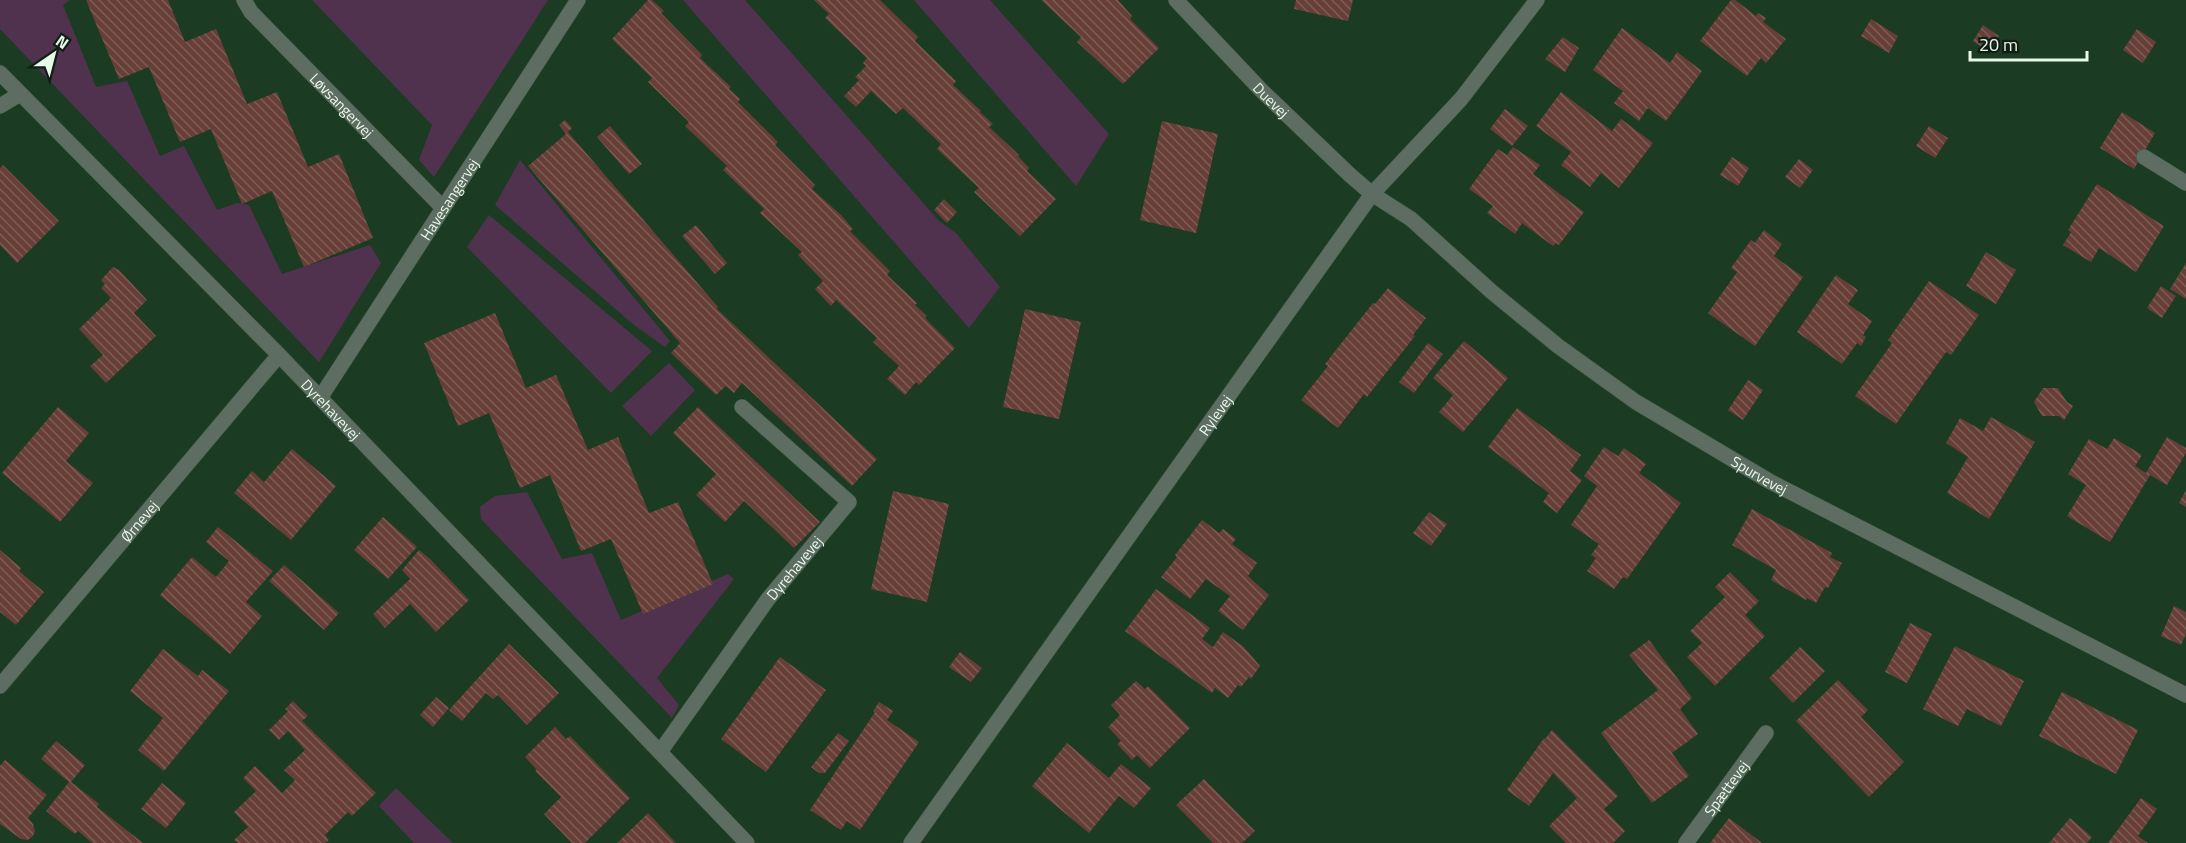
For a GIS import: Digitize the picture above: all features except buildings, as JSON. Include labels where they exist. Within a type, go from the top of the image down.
[{"type":"street","name":"Løvsangervej","points":[[244,0],[251,12],[443,208]]},
{"type":"street","name":"Havesangervej","points":[[320,398],[578,0]]},
{"type":"street","name":"Duevej","points":[[1176,0],[1262,91],[1372,194]]},
{"type":"street","name":"Rylevej","points":[[911,843],[1372,194],[1461,99],[1537,0]]},
{"type":"street","name":"Dyrehavevej","points":[[0,73],[279,355],[747,843]]},
{"type":"street","points":[[0,106],[20,94]]},
{"type":"street","points":[[2144,157],[2186,183]]},
{"type":"street","name":"Spurvevej","points":[[1372,194],[1410,219],[1492,292],[1558,346],[1636,402],[1769,481],[2186,695]]},
{"type":"street","name":"Ørnevej","points":[[0,686],[279,355]]},
{"type":"street","name":"Dyrehavevej","points":[[660,752],[768,599],[849,502],[742,407]]},
{"type":"street","name":"Spættevej","points":[[1686,843],[1766,733]]},
{"type":"shaded area","points":[[0,0],[70,0],[63,5],[96,87],[127,81],[160,156],[184,146],[217,210],[237,203],[249,205],[282,274],[370,245],[381,263],[319,362],[0,29]]},
{"type":"shaded area","points":[[312,0],[548,0],[434,177],[419,160],[432,125]]},
{"type":"shaded area","points":[[683,0],[745,0],[939,221],[956,233],[1000,287],[969,328]]},
{"type":"shaded area","points":[[914,0],[990,0],[1109,134],[1076,186]]},
{"type":"shaded area","points":[[520,160],[670,341],[665,347],[634,325],[495,205]]},
{"type":"shaded area","points":[[489,215],[652,351],[611,393],[467,247]]},
{"type":"shaded area","points":[[669,363],[695,390],[651,436],[622,406]]},
{"type":"shaded area","points":[[527,492],[562,559],[592,553],[621,620],[728,574],[734,579],[657,678],[679,705],[672,718],[481,519],[480,507],[495,496]]},
{"type":"shaded area","points":[[396,788],[453,843],[414,843],[379,806]]}]
